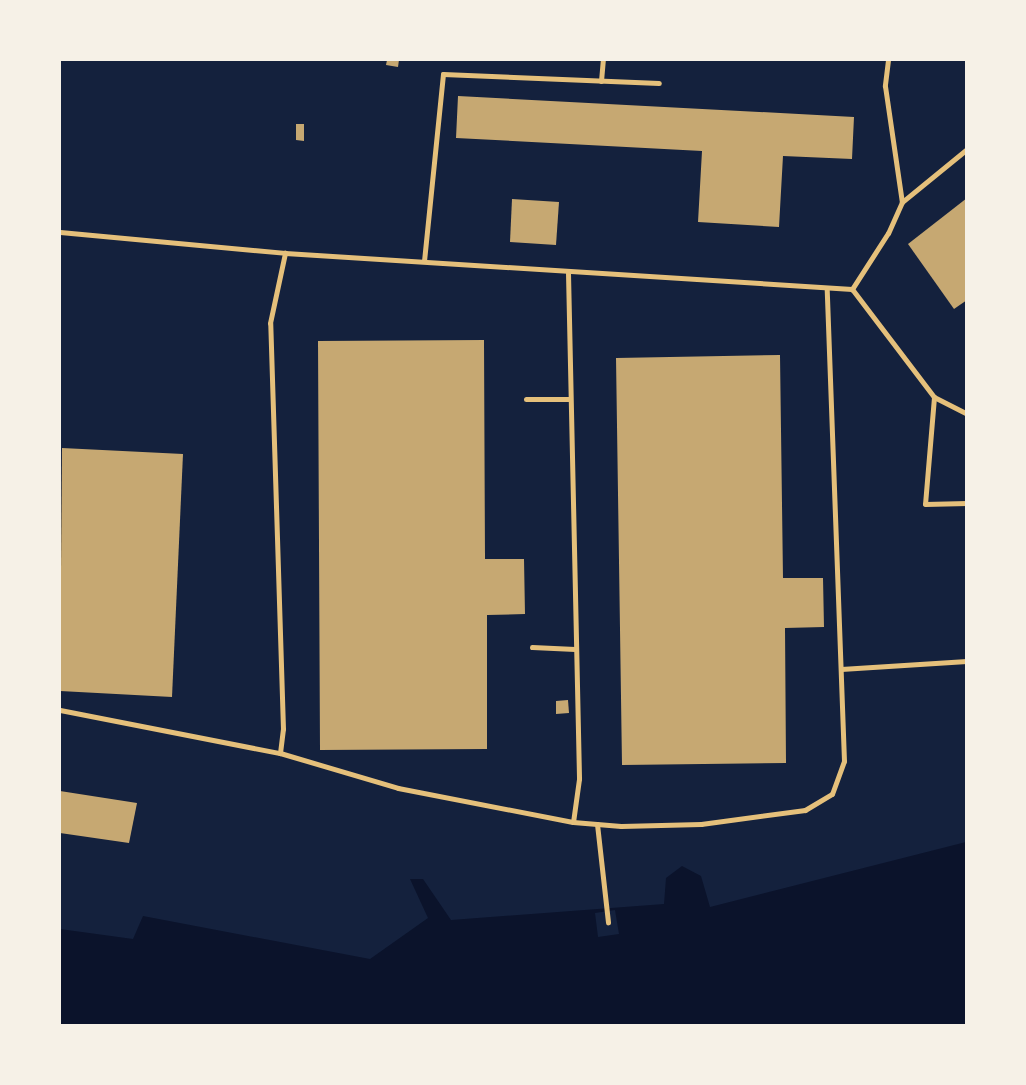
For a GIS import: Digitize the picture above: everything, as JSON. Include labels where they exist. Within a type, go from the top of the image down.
[{"type":"lane","points":[[601,81],[603,60]]},
{"type":"lane","points":[[888,60],[885,86],[902,202]]},
{"type":"lane","points":[[424,261],[443,74],[659,83]]},
{"type":"lane","points":[[852,289],[888,233],[902,202],[967,149]]},
{"type":"lane","points":[[60,232],[285,253],[852,289]]},
{"type":"lane","points":[[280,753],[283,729],[271,323],[285,253]]},
{"type":"lane","points":[[568,272],[579,779],[573,822]]},
{"type":"lane","points":[[60,710],[280,753],[398,788],[573,822],[701,824],[805,810],[832,794],[844,761],[827,288]]},
{"type":"lane","points":[[852,289],[934,397],[967,414]]},
{"type":"lane","points":[[934,397],[925,504],[967,503]]},
{"type":"lane","points":[[526,398],[570,398]]},
{"type":"lane","points":[[532,647],[575,649]]},
{"type":"lane","points":[[841,669],[967,662]]},
{"type":"lane","points":[[597,824],[608,922]]},
{"type":"water","points":[[966,842],[966,1025],[60,1026],[60,929],[133,939],[143,916],[370,959],[428,918],[410,879],[423,879],[451,920],[664,904],[666,878],[682,866],[701,876],[710,907]]},
{"type":"pier","points":[[615,910],[619,934],[598,937],[595,913]]},
{"type":"building","points":[[387,60],[399,60],[398,67],[386,65]]},
{"type":"building","points":[[458,96],[854,117],[852,159],[783,156],[779,227],[698,222],[702,151],[456,138]]},
{"type":"building","points":[[296,124],[304,124],[304,141],[296,140]]},
{"type":"building","points":[[967,198],[967,300],[954,309],[908,244]]},
{"type":"building","points":[[512,199],[559,202],[556,245],[510,242]]},
{"type":"building","points":[[484,340],[485,559],[524,559],[525,614],[487,615],[487,749],[320,750],[318,341]]},
{"type":"building","points":[[780,355],[783,578],[823,578],[824,627],[785,628],[786,763],[622,765],[616,358]]},
{"type":"building","points":[[62,448],[183,454],[172,697],[60,691]]},
{"type":"building","points":[[568,700],[569,713],[556,714],[556,701]]},
{"type":"building","points":[[60,791],[137,803],[129,843],[60,833]]}]
